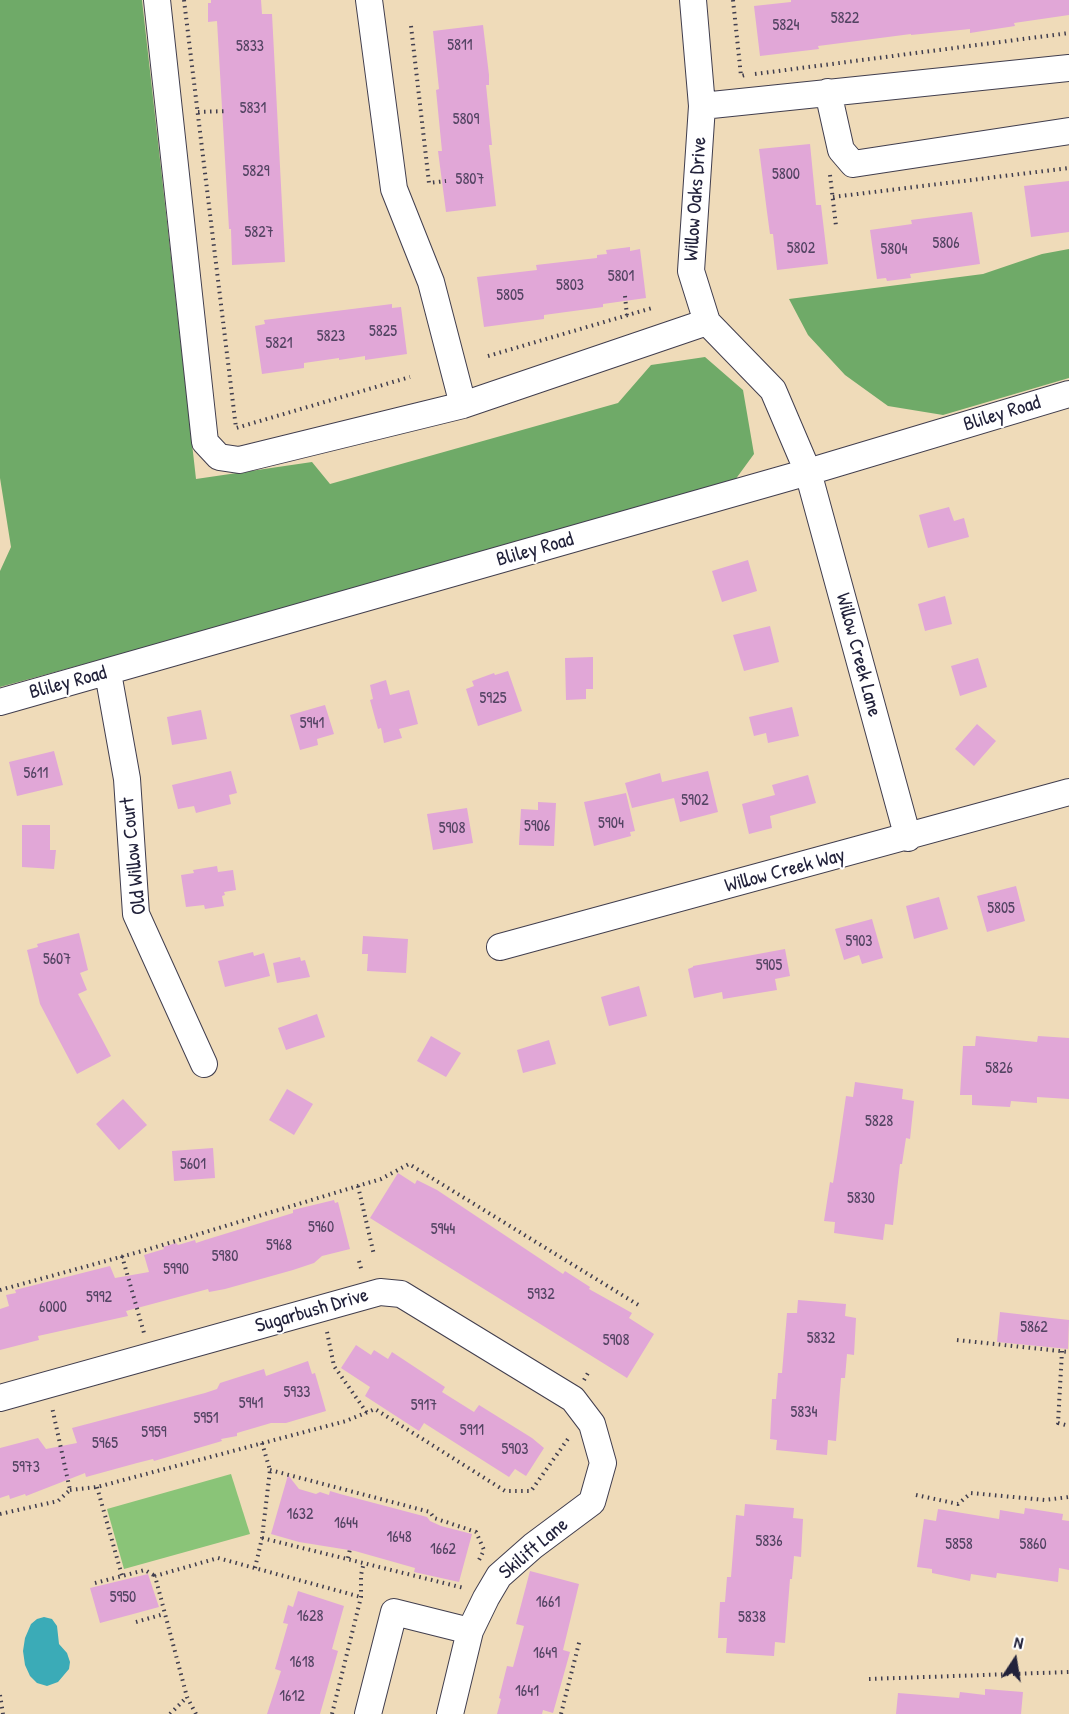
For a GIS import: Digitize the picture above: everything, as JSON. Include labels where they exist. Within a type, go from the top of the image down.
[{"type":"street","points":[[157,0],[204,442],[219,458],[238,460],[463,405],[707,322]]},
{"type":"street","points":[[369,0],[394,189],[431,282],[463,405]]},
{"type":"street","name":"Willow Oaks Drive","points":[[693,0],[702,106],[691,271],[707,322],[773,390],[808,472]]},
{"type":"street","points":[[702,106],[1069,68]]},
{"type":"street","points":[[828,92],[841,150],[853,164],[1069,131]]},
{"type":"street","name":"Bliley Road","points":[[0,702],[808,472],[1069,394]]},
{"type":"street","name":"Willow Creek Lane","points":[[808,472],[908,838]]},
{"type":"street","name":"Old Willow Court","points":[[108,673],[127,779],[136,914],[204,1064]]},
{"type":"street","name":"Willow Creek Way","points":[[500,947],[908,838],[1069,792]]},
{"type":"street","name":"Sugarbush Drive","points":[[0,1398],[380,1292],[401,1294],[573,1399],[581,1430]]},
{"type":"street","name":"Skilift Lane","points":[[450,1714],[470,1631],[499,1576],[533,1546],[592,1502],[603,1463],[581,1430]]},
{"type":"street","points":[[368,1714],[394,1612],[470,1631]]},
{"type":"path","points":[[184,0],[236,428],[410,377]]},
{"type":"path","points":[[733,0],[741,76],[1069,33]]},
{"type":"path","points":[[411,26],[429,183],[447,181]]},
{"type":"path","points":[[198,112],[228,111]]},
{"type":"path","points":[[833,197],[1069,168]]},
{"type":"path","points":[[625,296],[627,316]]},
{"type":"path","points":[[488,356],[652,308]]},
{"type":"path","points":[[0,1290],[381,1179],[409,1164],[640,1306]]},
{"type":"path","points":[[358,1186],[374,1255]]},
{"type":"path","points":[[122,1256],[143,1327]]},
{"type":"path","points":[[957,1340],[1069,1352]]},
{"type":"path","points":[[330,1342],[334,1366],[367,1413]]},
{"type":"path","points":[[1062,1351],[1058,1423],[1069,1426]]},
{"type":"path","points":[[0,1514],[58,1501],[70,1490],[97,1487],[346,1421],[375,1410],[505,1491],[531,1491],[581,1430]]},
{"type":"path","points":[[55,1419],[70,1490]]},
{"type":"path","points":[[255,1568],[262,1538],[270,1470],[262,1443]]},
{"type":"path","points":[[270,1470],[430,1512],[434,1518],[476,1532],[484,1550],[474,1569]]},
{"type":"path","points":[[97,1487],[122,1576]]},
{"type":"path","points":[[916,1495],[958,1504],[971,1493],[1046,1500],[1069,1497]]},
{"type":"path","points":[[262,1538],[464,1588],[469,1578]]},
{"type":"path","points":[[348,1558],[350,1549]]},
{"type":"path","points":[[155,1576],[218,1558],[362,1596]]},
{"type":"path","points":[[332,1714],[362,1596],[361,1575],[364,1562]]},
{"type":"path","points":[[95,1583],[145,1570],[155,1576],[187,1697],[196,1714]]},
{"type":"path","points":[[136,1622],[164,1614]]},
{"type":"path","points":[[561,1714],[580,1639]]},
{"type":"path","points":[[869,1679],[1069,1672]]},
{"type":"path","points":[[0,1695],[3,1714]]},
{"type":"path","points":[[170,1714],[187,1697]]},
{"type":"green space","points":[[0,0],[142,0],[196,479],[312,462],[330,484],[618,403],[651,365],[705,357],[743,390],[754,454],[735,480],[704,495],[0,687],[0,571],[11,547],[0,478]]},
{"type":"green space","points":[[1069,249],[1069,378],[943,415],[888,406],[845,375],[808,335],[789,299],[983,274],[1042,254]]},
{"type":"green space","points":[[231,1474],[250,1534],[124,1569],[107,1509]]},
{"type":"water","points":[[44,1617],[52,1619],[57,1626],[59,1644],[67,1653],[70,1662],[69,1669],[58,1682],[47,1686],[37,1683],[30,1676],[25,1665],[23,1651],[31,1624]]},
{"type":"building","points":[[211,0],[261,0],[262,14],[272,14],[285,262],[232,265],[217,21],[208,22],[208,3],[211,3]]},
{"type":"building","points":[[791,0],[1069,0],[1069,15],[1014,23],[1015,26],[970,33],[970,29],[911,34],[760,56],[754,6],[791,2]]},
{"type":"building","points":[[483,25],[489,75],[489,85],[486,85],[492,145],[489,145],[496,206],[446,212],[438,151],[442,151],[433,31]]},
{"type":"building","points":[[810,144],[816,205],[821,205],[828,264],[777,270],[759,149]]},
{"type":"building","points":[[1069,181],[1069,232],[1031,237],[1024,186]]},
{"type":"building","points":[[972,212],[980,264],[910,274],[911,278],[887,281],[886,278],[877,279],[870,230],[912,224],[911,220]]},
{"type":"building","points":[[630,247],[630,251],[640,249],[646,298],[603,304],[603,307],[544,315],[544,319],[484,327],[477,277],[537,270],[536,265],[597,258],[597,255],[607,254],[606,250]]},
{"type":"building","points":[[392,304],[392,308],[401,307],[407,354],[365,360],[365,356],[339,360],[339,358],[304,363],[304,368],[262,374],[255,326],[265,324],[264,320]]},
{"type":"building","points":[[949,507],[954,521],[964,518],[969,537],[928,548],[919,515]]},
{"type":"building","points":[[748,560],[757,591],[722,602],[712,571]]},
{"type":"building","points":[[945,596],[952,624],[925,631],[918,604]]},
{"type":"building","points":[[770,626],[779,662],[744,671],[733,635]]},
{"type":"building","points":[[593,657],[593,689],[586,689],[586,699],[566,700],[565,658]]},
{"type":"building","points":[[978,658],[987,687],[960,696],[951,666]]},
{"type":"building","points":[[508,671],[522,711],[478,726],[466,689],[474,686],[472,681],[494,673],[495,675]]},
{"type":"building","points":[[386,680],[390,695],[409,690],[418,724],[399,729],[402,738],[384,743],[370,700],[373,699],[370,685]]},
{"type":"building","points":[[325,705],[334,734],[317,739],[318,745],[300,750],[290,715]]},
{"type":"building","points":[[792,707],[799,736],[768,743],[766,733],[754,736],[749,717]]},
{"type":"building","points":[[201,710],[207,739],[172,745],[167,717]]},
{"type":"building","points":[[977,724],[996,741],[974,766],[955,749]]},
{"type":"building","points":[[54,751],[63,785],[17,796],[9,762]]},
{"type":"building","points":[[231,771],[237,793],[229,795],[231,804],[196,813],[194,806],[178,809],[172,785]]},
{"type":"building","points":[[708,771],[718,812],[680,822],[674,798],[632,808],[625,783],[660,773],[662,782]]},
{"type":"building","points":[[808,775],[816,803],[770,816],[772,828],[749,834],[742,804],[775,795],[772,785]]},
{"type":"building","points":[[626,793],[635,831],[630,832],[631,836],[594,846],[584,802]]},
{"type":"building","points":[[538,802],[556,803],[554,846],[519,845],[521,809],[538,810]]},
{"type":"building","points":[[467,808],[473,843],[433,850],[427,814]]},
{"type":"building","points":[[22,825],[50,825],[50,850],[56,850],[54,869],[22,867]]},
{"type":"building","points":[[217,866],[218,872],[233,870],[236,890],[224,892],[225,895],[222,896],[224,906],[205,909],[204,905],[186,907],[181,875],[194,873],[193,870]]},
{"type":"building","points":[[1016,886],[1025,921],[987,932],[977,896]]},
{"type":"building","points":[[939,897],[948,929],[914,939],[906,906]]},
{"type":"building","points":[[872,919],[883,958],[862,964],[859,955],[844,960],[835,929]]},
{"type":"building","points":[[79,933],[88,970],[80,973],[87,990],[78,994],[111,1056],[77,1074],[40,1004],[27,950],[38,947],[37,944]]},
{"type":"building","points":[[363,936],[408,939],[406,973],[367,971],[368,954],[362,954]]},
{"type":"building","points":[[785,949],[790,976],[775,979],[777,990],[723,999],[722,992],[694,998],[688,969],[693,966]]},
{"type":"building","points":[[253,952],[254,956],[264,953],[270,976],[225,987],[218,961]]},
{"type":"building","points":[[300,957],[301,961],[305,960],[310,977],[277,983],[273,963]]},
{"type":"building","points":[[639,986],[647,1016],[609,1026],[601,997]]},
{"type":"building","points":[[317,1014],[325,1037],[286,1050],[278,1028]]},
{"type":"building","points":[[431,1036],[461,1053],[446,1077],[417,1061]]},
{"type":"building","points":[[976,1036],[1037,1042],[1038,1036],[1069,1038],[1069,1099],[1037,1097],[1037,1103],[1011,1101],[1010,1107],[972,1105],[972,1095],[960,1095],[963,1046],[975,1046]]},
{"type":"building","points":[[549,1040],[556,1064],[523,1073],[517,1050]]},
{"type":"building","points":[[855,1082],[903,1089],[902,1099],[914,1101],[910,1139],[906,1138],[902,1164],[900,1164],[893,1225],[885,1224],[883,1240],[834,1233],[835,1222],[824,1221],[830,1182],[833,1183],[846,1096],[853,1097]]},
{"type":"building","points":[[287,1089],[313,1104],[294,1135],[269,1120]]},
{"type":"building","points":[[123,1099],[147,1125],[119,1150],[96,1124]]},
{"type":"building","points":[[213,1148],[215,1178],[174,1181],[172,1151]]},
{"type":"building","points":[[398,1173],[415,1184],[417,1180],[437,1190],[563,1274],[565,1271],[590,1287],[589,1289],[632,1313],[629,1318],[654,1334],[627,1378],[370,1218]]},
{"type":"building","points":[[334,1200],[335,1203],[338,1202],[350,1249],[322,1256],[314,1263],[293,1270],[225,1289],[209,1292],[208,1289],[126,1311],[128,1316],[38,1336],[39,1340],[0,1350],[0,1309],[9,1306],[6,1295],[16,1293],[15,1290],[110,1266],[115,1278],[149,1272],[144,1255],[164,1249],[163,1247],[195,1240],[196,1243],[293,1213],[293,1210]]},
{"type":"building","points":[[798,1300],[846,1304],[845,1316],[856,1318],[854,1355],[847,1354],[845,1378],[841,1378],[836,1441],[828,1440],[827,1455],[776,1450],[777,1440],[770,1439],[772,1399],[776,1399],[778,1373],[782,1373],[787,1313],[797,1313]]},
{"type":"building","points":[[1000,1312],[1069,1320],[1068,1349],[997,1342]]},
{"type":"building","points":[[356,1345],[371,1355],[374,1350],[388,1359],[392,1352],[445,1387],[442,1392],[474,1412],[479,1405],[532,1438],[544,1448],[526,1476],[515,1469],[509,1477],[424,1423],[419,1431],[365,1396],[370,1387],[341,1368]]},
{"type":"building","points":[[308,1361],[312,1374],[315,1373],[326,1411],[286,1423],[271,1423],[237,1433],[237,1436],[221,1439],[222,1441],[154,1461],[153,1459],[86,1477],[85,1473],[26,1496],[25,1494],[10,1499],[9,1495],[0,1498],[0,1448],[38,1438],[46,1449],[77,1443],[72,1428],[205,1393],[217,1389],[220,1383],[264,1369],[266,1376]]},
{"type":"building","points":[[288,1475],[299,1489],[329,1495],[330,1491],[427,1517],[441,1526],[472,1534],[459,1582],[414,1572],[415,1568],[355,1551],[299,1542],[271,1534]]},
{"type":"building","points":[[745,1504],[794,1508],[793,1518],[803,1519],[801,1557],[794,1556],[792,1579],[790,1579],[785,1643],[775,1642],[774,1656],[726,1653],[727,1638],[718,1638],[720,1602],[725,1602],[727,1577],[731,1577],[736,1515],[744,1516]]},
{"type":"building","points":[[1025,1508],[1063,1514],[1062,1520],[1069,1521],[1069,1570],[1059,1568],[1058,1582],[997,1573],[996,1578],[971,1574],[970,1581],[932,1573],[932,1569],[917,1567],[924,1519],[936,1521],[938,1509],[999,1519],[1000,1510],[1024,1514]]},
{"type":"building","points":[[530,1571],[579,1584],[563,1650],[570,1652],[553,1713],[543,1710],[542,1714],[497,1714],[507,1666],[513,1667],[524,1626],[516,1624]]},
{"type":"building","points":[[148,1574],[159,1607],[100,1623],[90,1588]]},
{"type":"building","points":[[298,1591],[344,1606],[332,1649],[338,1651],[320,1714],[267,1714],[281,1671],[275,1669],[288,1624],[283,1623],[288,1605],[293,1607]]},
{"type":"building","points":[[985,1689],[1023,1692],[1021,1714],[896,1714],[898,1693],[959,1698],[960,1692],[985,1695]]}]
